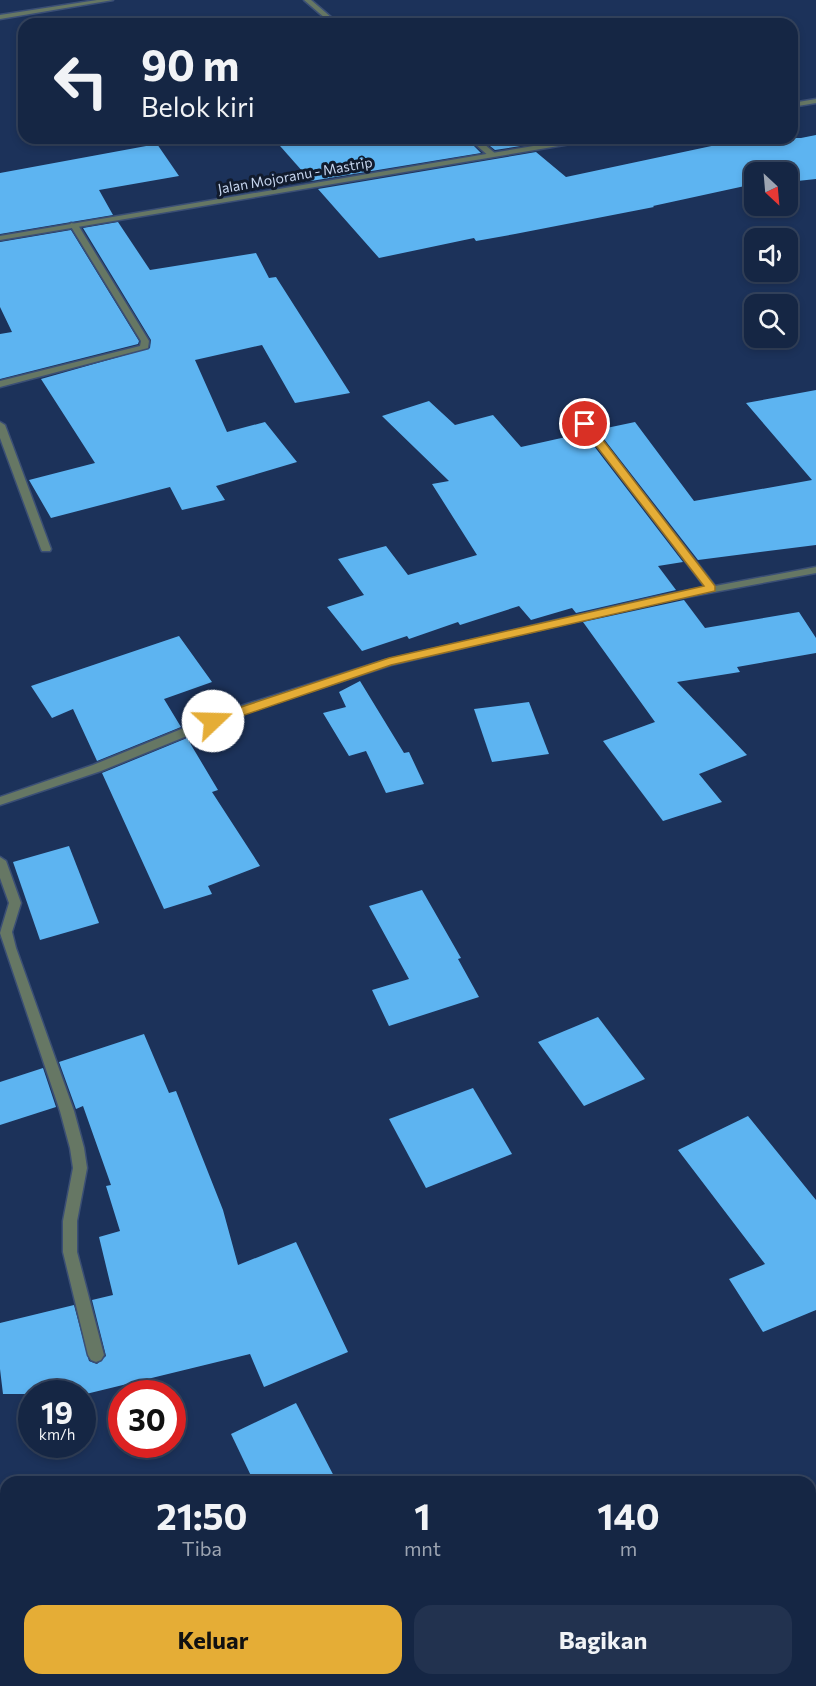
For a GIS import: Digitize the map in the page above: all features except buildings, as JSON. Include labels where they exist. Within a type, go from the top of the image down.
[{"type":"street","points":[[0,17],[110,0]]},
{"type":"street","points":[[308,0],[329,18]]},
{"type":"street","points":[[798,104],[816,101]]},
{"type":"street","points":[[479,144],[493,155]]},
{"type":"street","name":"Jalan Mojoranu - Mastrip","points":[[0,238],[558,144]]},
{"type":"street","points":[[0,384],[144,348],[145,341],[75,225]]},
{"type":"street","points":[[585,424],[711,588]]},
{"type":"street","points":[[0,425],[46,549]]},
{"type":"street","points":[[0,801],[97,768],[232,713],[389,662],[711,588],[816,570]]},
{"type":"street","points":[[0,861],[15,903],[6,932],[10,948],[67,1111],[77,1148],[80,1168],[70,1221],[69,1252],[96,1355]]},
{"type":"route","points":[[213,721],[320,683],[389,662],[711,588],[585,424]]}]
